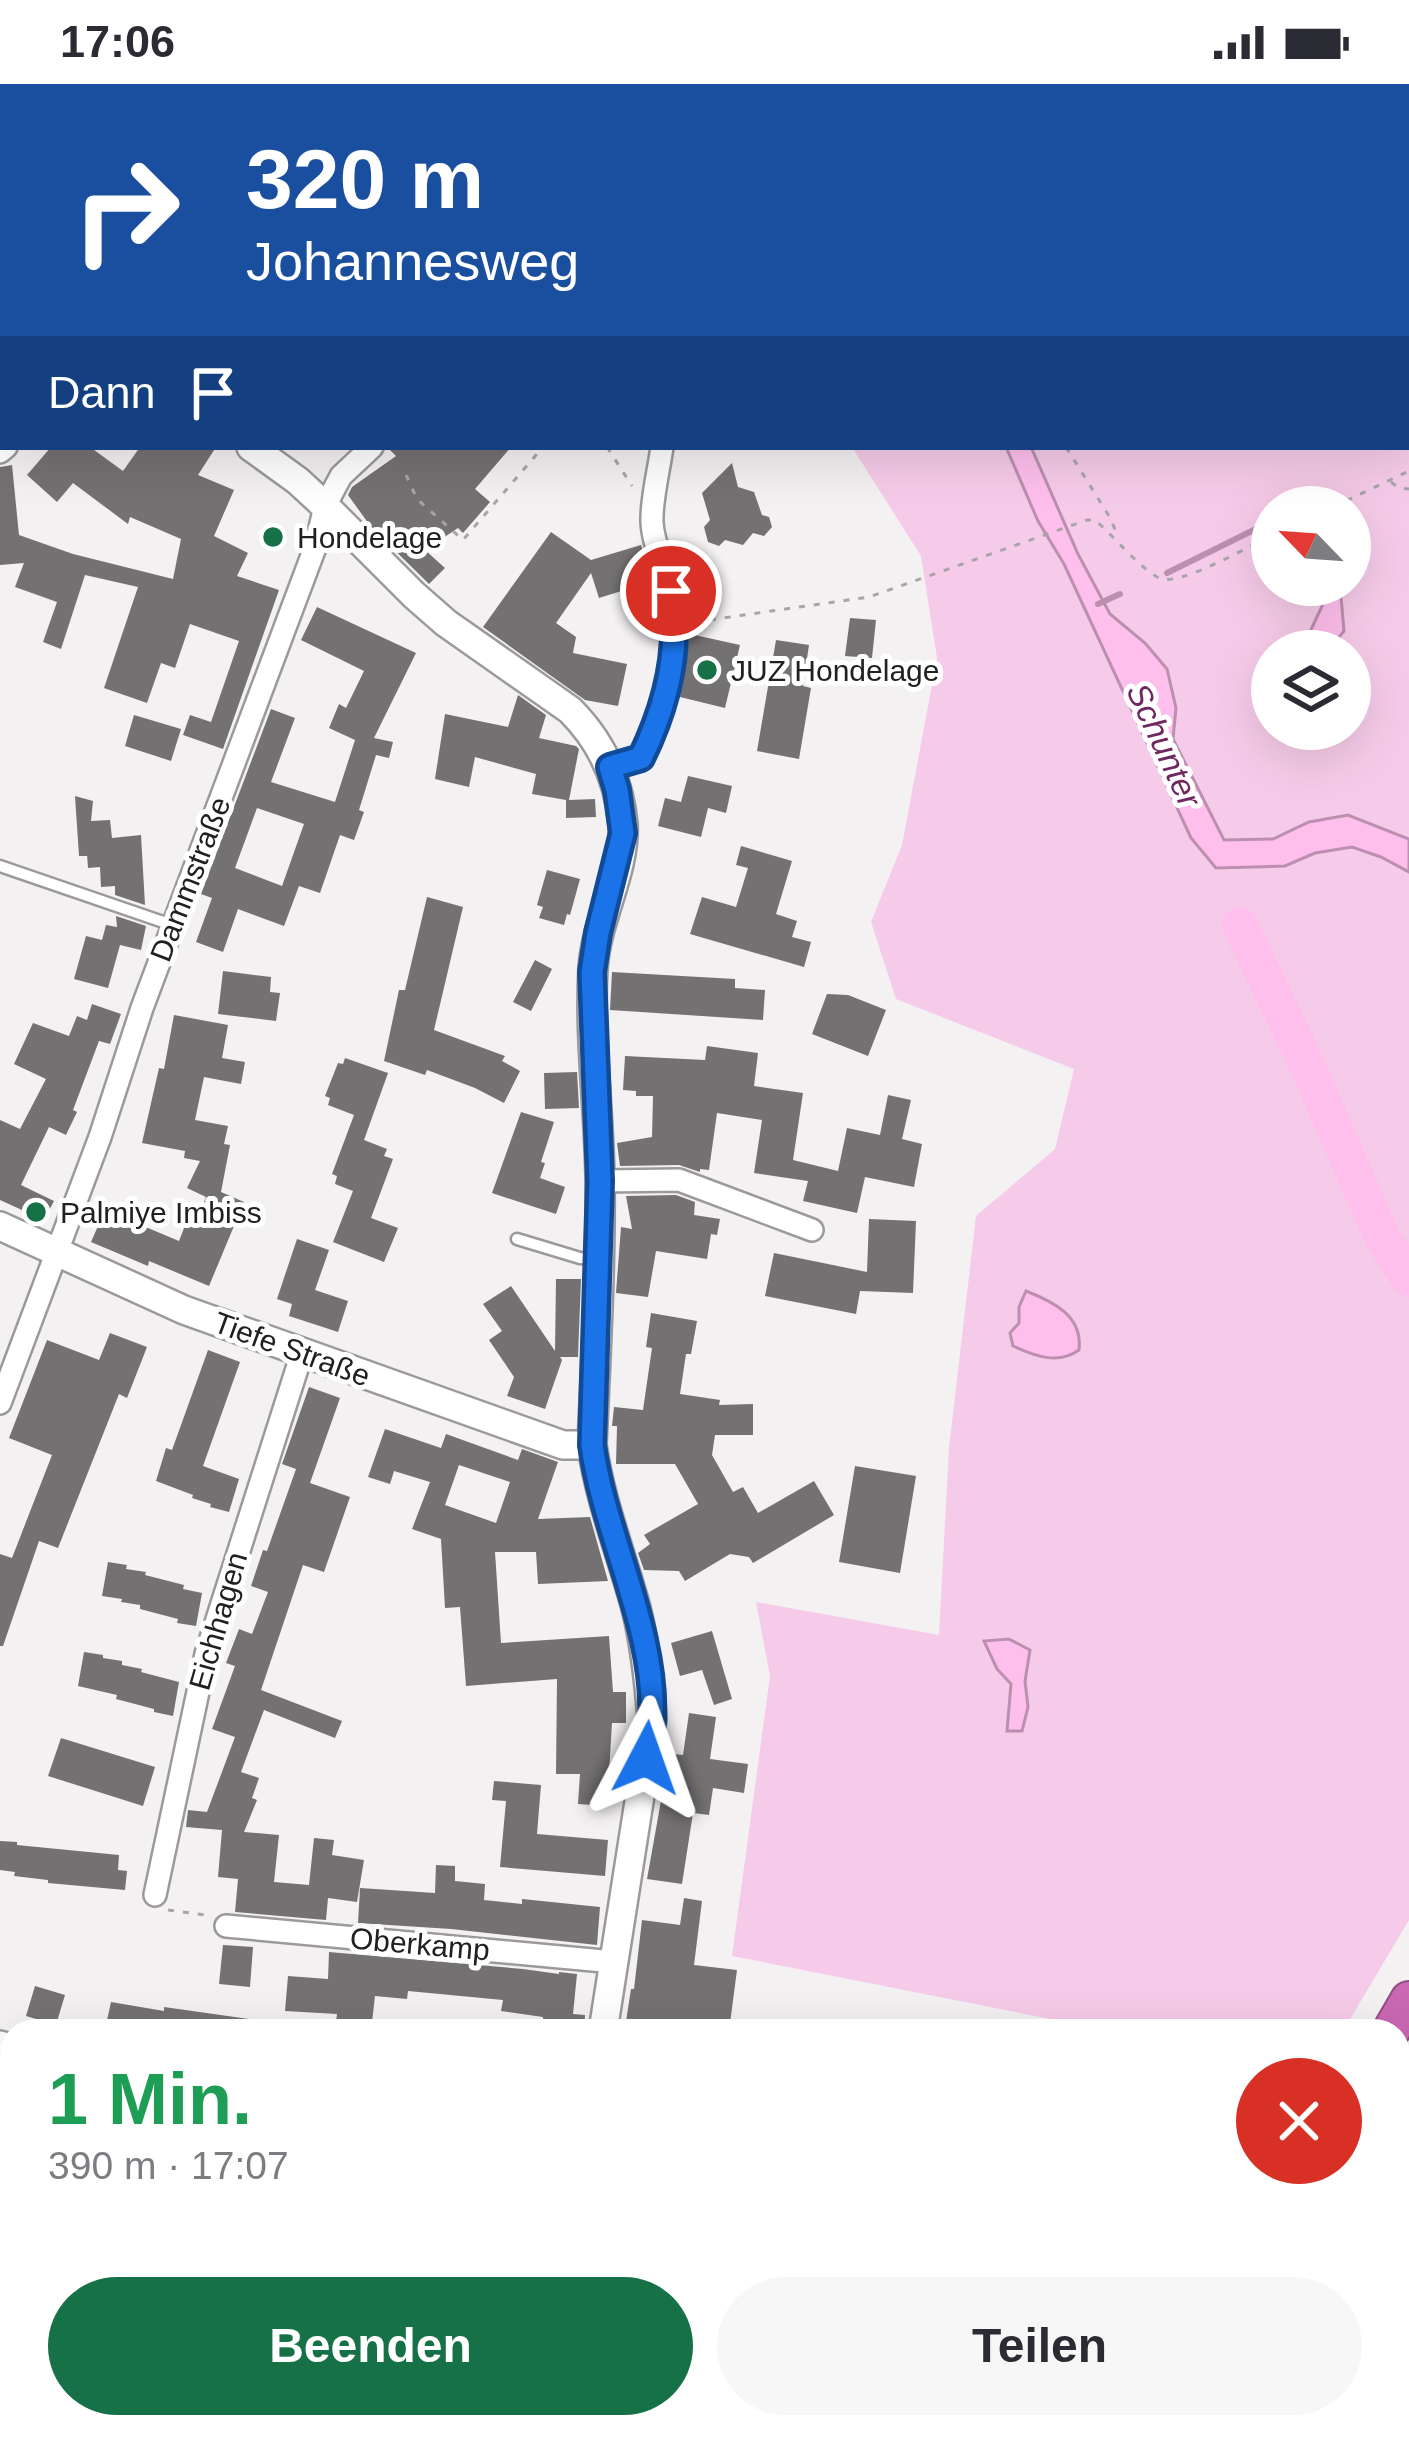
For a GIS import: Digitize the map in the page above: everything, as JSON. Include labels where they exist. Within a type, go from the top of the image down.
[{"type":"main road","points":[[255,450],[298,481],[446,623],[570,710],[586,726],[610,767],[617,790],[623,833],[592,972],[600,1181],[592,1445],[636,1609],[652,1719],[605,2019]]},
{"type":"main road","name":"Tiefe Straße","points":[[0,1226],[184,1310],[563,1445],[592,1445]]},
{"type":"street","points":[[325,506],[341,476],[369,450]]},
{"type":"street","points":[[610,767],[641,758],[660,720],[676,625],[652,523],[662,450]]},
{"type":"street","name":"Dammstraße","points":[[0,1403],[316,545],[325,506]]},
{"type":"street","points":[[600,1181],[679,1180],[812,1229]]},
{"type":"street","name":"Eichhagen","points":[[155,1895],[206,1654],[302,1353]]},
{"type":"street","name":"Oberkamp","points":[[226,1926],[614,1962]]},
{"type":"lane","points":[[0,866],[172,926]]},
{"type":"lane","points":[[517,1239],[599,1259]]},
{"type":"path","points":[[406,475],[417,499],[463,540],[540,450]]},
{"type":"path","points":[[610,450],[629,484],[656,498]]},
{"type":"path","points":[[1068,450],[1121,543]]},
{"type":"path","points":[[1371,489],[1409,471]]},
{"type":"path","points":[[1389,481],[1409,489]]},
{"type":"path","points":[[676,625],[868,597],[1087,520],[1095,520],[1155,576],[1168,581],[1251,545]]},
{"type":"path","points":[[155,1895],[170,1912],[216,1916],[226,1926]]},
{"type":"shaded area","points":[[854,450],[1409,450],[1409,839],[1348,815],[1309,822],[1273,839],[1225,840],[1172,739],[1176,708],[1145,643],[1110,614],[1059,513],[1038,522],[1064,564],[1191,838],[1285,866],[1315,853],[1352,847],[1409,872],[1409,1920],[1350,2019],[1050,2019],[732,1956],[770,1676],[756,1602],[939,1635],[949,1448],[976,1216],[1055,1149],[1074,1069],[896,999],[871,922],[902,845],[937,658],[921,556]]},
{"type":"water","name":"Schunter","points":[[1007,450],[1032,450],[1110,614],[1167,669],[1176,708],[1173,739],[1224,840],[1273,839],[1309,822],[1348,815],[1409,839],[1409,872],[1352,847],[1315,853],[1285,866],[1216,868],[1191,838],[1064,564],[1038,521]]},
{"type":"water","points":[[1322,606],[1342,606],[1344,630],[1311,630]]},
{"type":"water","points":[[1026,1291],[1071,1319],[1079,1350],[1055,1358],[1013,1346],[1010,1333],[1019,1323]]},
{"type":"water","points":[[1009,1639],[1030,1650],[1025,1681],[1028,1707],[1022,1731],[1007,1731],[1011,1684],[997,1669],[984,1641]]},
{"type":"building","points":[[48,450],[94,450],[123,471],[138,450],[214,450],[198,475],[234,490],[214,536],[248,553],[237,576],[279,590],[223,749],[183,735],[190,715],[211,722],[239,641],[190,624],[175,668],[161,663],[147,703],[104,688],[138,587],[85,575],[61,649],[43,642],[57,602],[15,587],[24,563],[0,565],[0,467],[12,465],[19,535],[173,579],[181,539],[130,517],[128,524],[73,483],[57,502],[27,475]]},
{"type":"building","points":[[390,450],[508,450],[475,489],[490,502],[463,533],[458,528],[425,550],[445,568],[429,584],[371,527],[348,495],[352,487],[396,456]]},
{"type":"building","points":[[732,463],[738,487],[754,492],[772,527],[764,536],[753,533],[743,545],[725,540],[719,546],[708,542],[704,527],[710,520],[702,493]]},
{"type":"building","points":[[551,532],[591,560],[641,545],[657,598],[649,600],[644,584],[599,598],[591,573],[556,623],[576,637],[573,653],[627,664],[618,706],[585,700],[483,627]]},
{"type":"building","points":[[317,607],[416,653],[374,738],[393,742],[389,758],[376,755],[354,840],[340,835],[320,893],[299,886],[284,926],[238,909],[223,952],[196,942],[212,898],[201,894],[271,709],[295,718],[271,782],[335,802],[355,740],[329,728],[339,704],[346,708],[364,671],[301,640]],"holes":[[[257,808],[304,824],[282,886],[235,868]]]},
{"type":"building","points":[[850,618],[876,620],[872,658],[845,656]]},
{"type":"building","name":"JUZ Hondelage","points":[[690,634],[740,645],[725,708],[680,697]]},
{"type":"building","points":[[776,640],[809,645],[803,686],[811,688],[799,759],[757,751]]},
{"type":"building","points":[[518,695],[546,715],[539,738],[579,749],[569,800],[595,799],[596,817],[566,818],[566,800],[532,794],[536,774],[475,757],[469,787],[435,779],[445,714],[508,727]]},
{"type":"building","points":[[134,715],[181,729],[171,761],[125,746]]},
{"type":"building","points":[[688,776],[732,786],[726,813],[708,808],[701,837],[658,826],[665,798],[681,802]]},
{"type":"building","points":[[75,796],[93,801],[91,821],[110,820],[112,838],[141,835],[145,905],[115,895],[115,886],[101,887],[100,867],[88,868],[87,854],[79,856]]},
{"type":"building","points":[[741,846],[792,861],[776,914],[797,921],[792,937],[811,942],[804,967],[690,934],[702,897],[736,907],[748,868],[736,865]]},
{"type":"building","points":[[547,870],[580,879],[564,925],[539,918],[543,907],[537,905]]},
{"type":"building","points":[[427,897],[463,907],[434,1030],[505,1056],[502,1061],[520,1071],[504,1103],[427,1070],[425,1075],[384,1061]]},
{"type":"building","points":[[116,916],[146,926],[141,950],[120,945],[108,988],[74,979],[86,936],[102,940],[106,925],[117,927]]},
{"type":"building","points":[[535,960],[552,969],[531,1011],[513,1002]]},
{"type":"building","points":[[223,971],[271,977],[270,992],[280,993],[276,1021],[218,1014]]},
{"type":"building","points":[[612,972],[735,979],[735,988],[765,990],[763,1020],[610,1010]]},
{"type":"building","points":[[827,994],[848,995],[886,1010],[868,1056],[812,1034]]},
{"type":"building","points":[[92,1004],[121,1014],[110,1044],[99,1041],[66,1135],[49,1127],[21,1185],[54,1201],[44,1220],[0,1200],[0,1120],[20,1129],[46,1079],[14,1064],[33,1023],[69,1036],[77,1016],[87,1020]]},
{"type":"building","points":[[174,1015],[228,1025],[222,1058],[245,1062],[241,1084],[204,1077],[195,1120],[228,1126],[224,1144],[230,1145],[221,1192],[244,1202],[209,1286],[91,1242],[105,1210],[179,1241],[186,1223],[194,1227],[206,1197],[187,1188],[200,1161],[184,1158],[185,1151],[142,1143]]},
{"type":"building","points":[[707,1046],[758,1053],[754,1086],[803,1093],[793,1160],[838,1171],[847,1128],[880,1135],[888,1095],[911,1100],[902,1139],[922,1144],[914,1187],[865,1177],[857,1213],[803,1201],[808,1181],[754,1173],[762,1120],[717,1113],[709,1170],[679,1165],[620,1166],[617,1143],[652,1137],[653,1096],[623,1090],[625,1056],[705,1060]]},
{"type":"building","points":[[345,1058],[388,1073],[364,1140],[387,1149],[384,1156],[393,1159],[371,1218],[398,1228],[384,1262],[333,1242],[353,1191],[335,1184],[337,1176],[332,1174],[354,1115],[328,1105],[330,1098],[325,1096],[338,1063],[343,1064]]},
{"type":"building","points":[[577,1072],[579,1108],[545,1109],[544,1073]]},
{"type":"building","points":[[521,1112],[554,1122],[540,1178],[565,1187],[556,1214],[492,1193]]},
{"type":"building","points":[[676,1195],[695,1202],[694,1215],[720,1219],[717,1235],[711,1234],[707,1259],[656,1251],[648,1297],[616,1293],[621,1227],[632,1229],[626,1196]]},
{"type":"building","points":[[869,1219],[916,1221],[913,1293],[860,1291],[856,1314],[765,1296],[774,1253],[867,1272]]},
{"type":"building","points":[[297,1239],[329,1250],[315,1290],[348,1301],[338,1332],[289,1316],[292,1304],[277,1299]]},
{"type":"building","points":[[556,1279],[581,1279],[578,1357],[560,1357],[545,1409],[507,1396],[514,1377],[489,1340],[502,1331],[483,1304],[511,1286],[555,1351]]},
{"type":"building","points":[[651,1313],[697,1321],[680,1394],[720,1400],[719,1405],[753,1404],[753,1435],[715,1435],[712,1455],[733,1492],[743,1487],[758,1513],[814,1481],[834,1515],[753,1563],[749,1557],[730,1554],[685,1581],[679,1571],[644,1570],[638,1553],[650,1544],[644,1535],[698,1504],[675,1464],[616,1464],[614,1407],[643,1410],[652,1348],[646,1347]]},
{"type":"building","points":[[110,1333],[147,1347],[127,1398],[119,1394],[58,1548],[39,1541],[0,1646],[0,1554],[12,1558],[52,1455],[9,1438],[47,1340],[99,1360]]},
{"type":"building","points":[[208,1350],[240,1362],[203,1466],[239,1479],[229,1512],[156,1481]]},
{"type":"building","points":[[309,1387],[340,1398],[310,1483],[350,1497],[324,1572],[303,1565],[261,1690],[342,1721],[335,1738],[264,1710],[241,1772],[259,1778],[252,1798],[257,1800],[244,1832],[279,1835],[274,1882],[309,1885],[314,1838],[334,1840],[332,1855],[364,1860],[357,1902],[328,1898],[326,1920],[235,1912],[238,1879],[218,1877],[222,1830],[186,1827],[188,1810],[207,1812],[235,1737],[212,1729],[235,1666],[226,1663],[239,1629],[252,1634],[268,1592],[251,1586],[296,1469],[282,1464]]},
{"type":"building","points":[[385,1429],[441,1448],[446,1434],[518,1460],[522,1449],[558,1462],[538,1519],[590,1517],[608,1581],[538,1584],[536,1552],[495,1552],[501,1643],[609,1636],[613,1692],[626,1692],[626,1723],[612,1723],[607,1806],[578,1804],[580,1774],[556,1774],[557,1679],[466,1686],[460,1607],[445,1608],[441,1539],[412,1529],[430,1482],[394,1471],[390,1484],[368,1477]],"holes":[[[459,1465],[510,1482],[496,1523],[445,1505]]]},
{"type":"building","points":[[855,1466],[916,1476],[900,1573],[839,1562]]},
{"type":"building","points":[[108,1562],[202,1593],[196,1626],[102,1596]]},
{"type":"building","points":[[712,1631],[732,1699],[714,1705],[702,1670],[680,1676],[671,1643]]},
{"type":"building","points":[[84,1652],[179,1682],[173,1716],[78,1686]]},
{"type":"building","points":[[689,1713],[716,1717],[710,1759],[748,1764],[744,1793],[713,1788],[709,1815],[693,1813],[682,1884],[647,1879],[664,1784],[669,1784],[674,1754],[683,1755]]},
{"type":"building","points":[[61,1738],[155,1767],[143,1806],[48,1776]]},
{"type":"building","points":[[494,1781],[541,1785],[537,1834],[608,1840],[605,1876],[500,1867],[506,1801],[492,1800]]},
{"type":"building","points":[[0,1841],[119,1855],[118,1870],[127,1871],[125,1890],[14,1876],[15,1872],[0,1870]]},
{"type":"building","points":[[436,1865],[455,1866],[455,1881],[485,1884],[484,1900],[600,1907],[597,1945],[358,1923],[360,1888],[435,1893]]},
{"type":"building","points":[[684,1898],[702,1901],[694,1965],[737,1970],[731,2019],[626,2019],[642,1920],[680,1925]]},
{"type":"building","points":[[223,1945],[253,1947],[250,1987],[219,1984]]},
{"type":"building","points":[[329,1952],[577,1974],[573,2014],[585,2015],[585,2019],[543,2019],[501,2011],[503,2000],[408,1991],[407,1999],[375,1996],[372,2019],[285,2011],[288,1976],[328,1979]]},
{"type":"building","points":[[35,1986],[65,1995],[58,2019],[26,2016]]},
{"type":"building","points":[[111,2002],[249,2019],[107,2019]]},
{"type":"waterway","points":[[1167,573],[1251,531]]},
{"type":"waterway","points":[[1098,604],[1120,594]]},
{"type":"waterway","points":[[1240,925],[1382,1237],[1409,1279]]},
{"type":"place","name":"Hondelage","points":[[273,537]]},
{"type":"place","name":"JUZ Hondelage","points":[[707,670]]},
{"type":"place","name":"Palmiye Imbiss","points":[[36,1212]]},
{"type":"route","points":[[646,1758],[652,1719],[649,1674],[592,1445],[600,1181],[592,972],[623,833],[610,767],[641,758],[660,720],[674,650],[671,591]]}]
